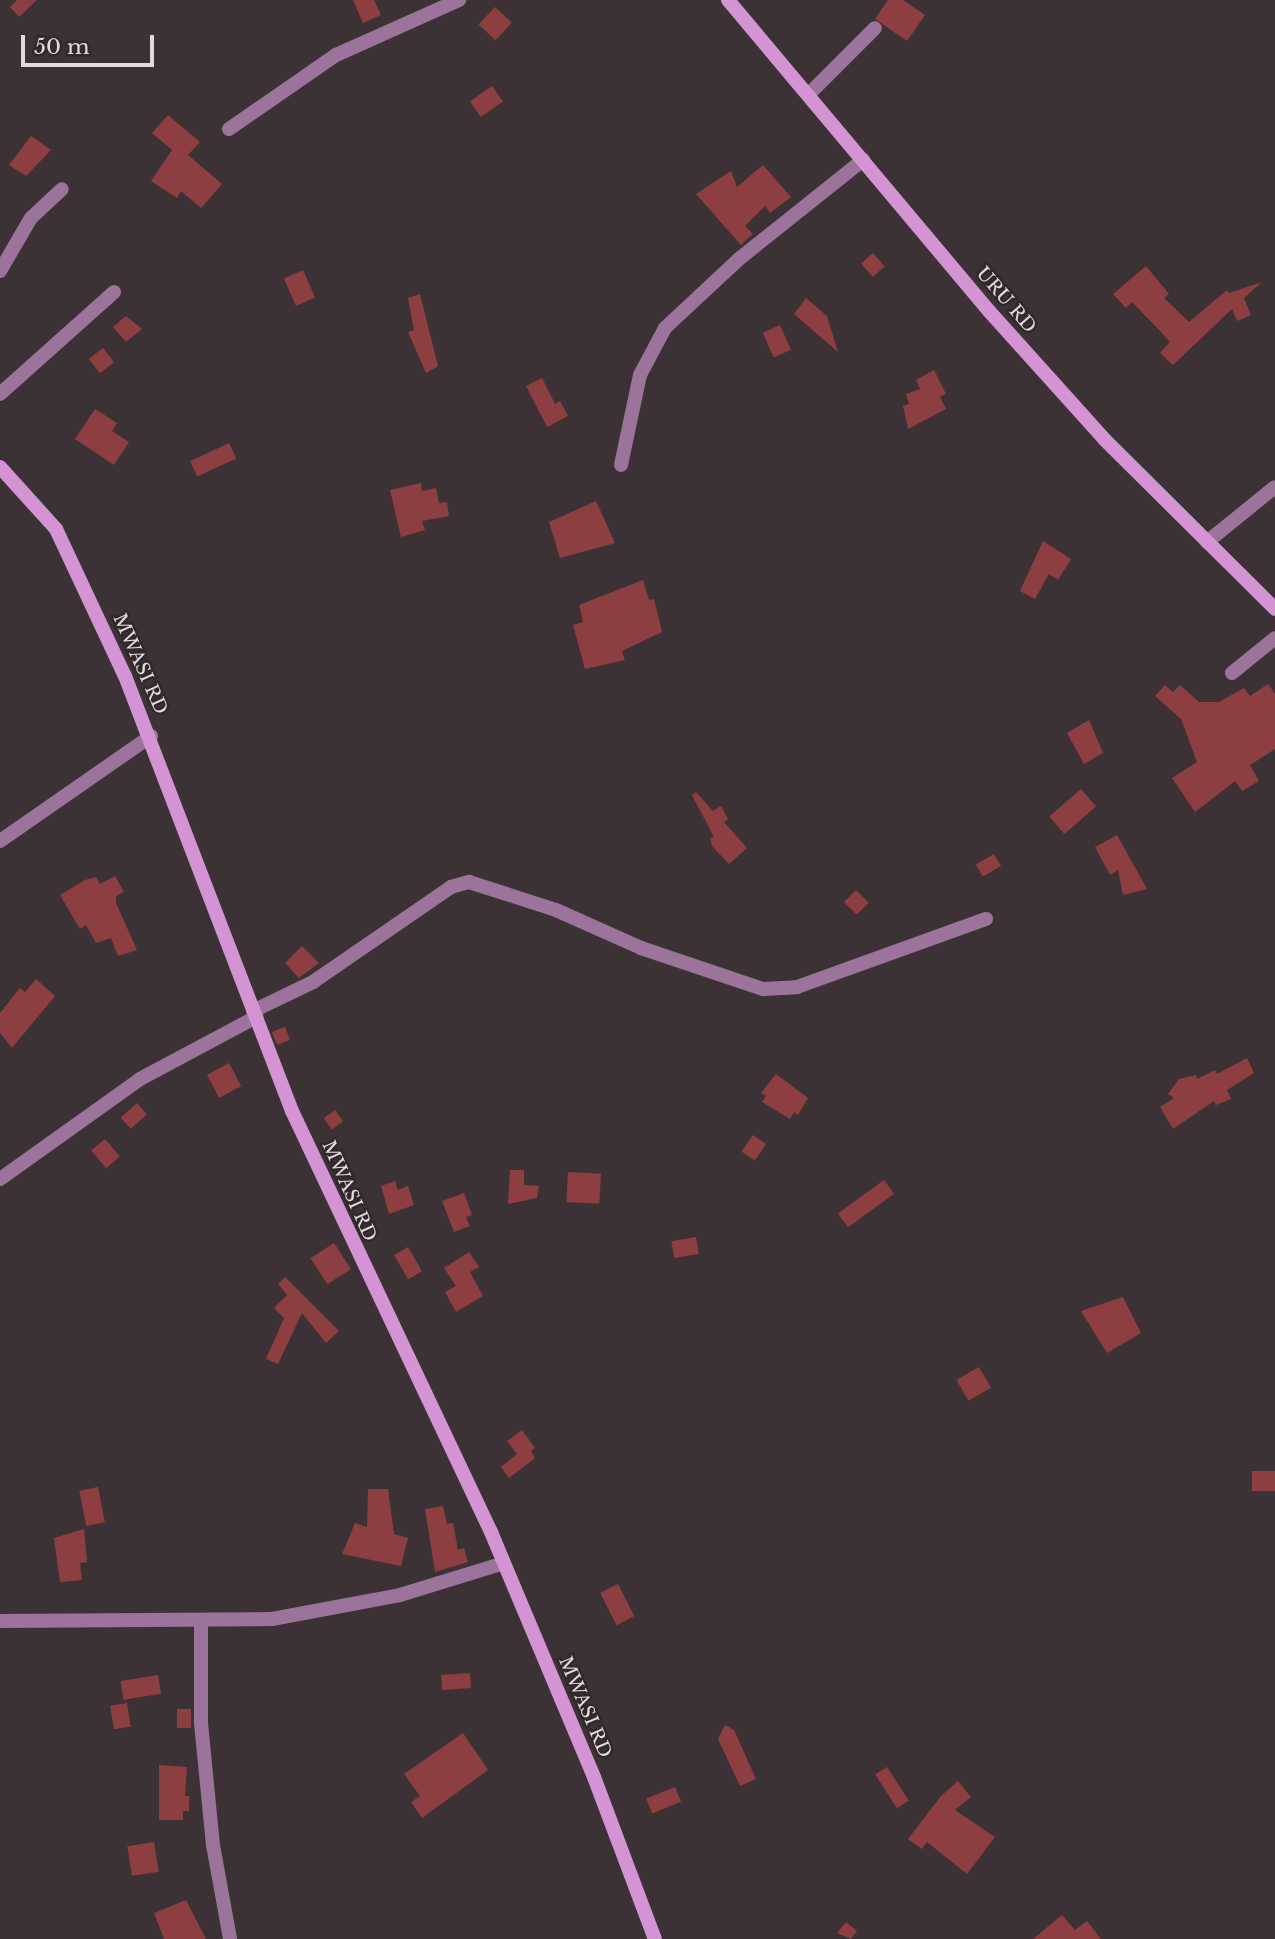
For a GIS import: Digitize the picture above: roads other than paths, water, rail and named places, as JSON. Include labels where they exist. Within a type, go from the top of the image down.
[{"type":"street","points":[[229,129],[327,60],[459,0]]},
{"type":"street","name":"URU RD","points":[[727,0],[1105,440],[1275,609]]},
{"type":"street","points":[[809,94],[875,28]]},
{"type":"street","points":[[621,465],[640,375],[665,328],[739,259],[863,160]]},
{"type":"street","points":[[0,271],[31,218],[62,189]]},
{"type":"street","points":[[0,394],[114,292]]},
{"type":"street","name":"MWASI RD","points":[[0,467],[30,496],[67,547],[151,736],[254,1014],[326,1186],[491,1532],[501,1564],[594,1777],[655,1939]]},
{"type":"street","points":[[1207,542],[1275,487]]},
{"type":"street","points":[[1232,673],[1275,638]]},
{"type":"street","points":[[0,841],[151,736]]},
{"type":"street","points":[[0,1179],[140,1079],[313,982],[451,887],[469,882],[556,910],[641,948],[763,989],[797,987],[986,919]]},
{"type":"street","points":[[0,1621],[272,1619],[350,1606],[501,1564]]},
{"type":"street","points":[[201,1620],[201,1723],[213,1845],[230,1939]]}]
